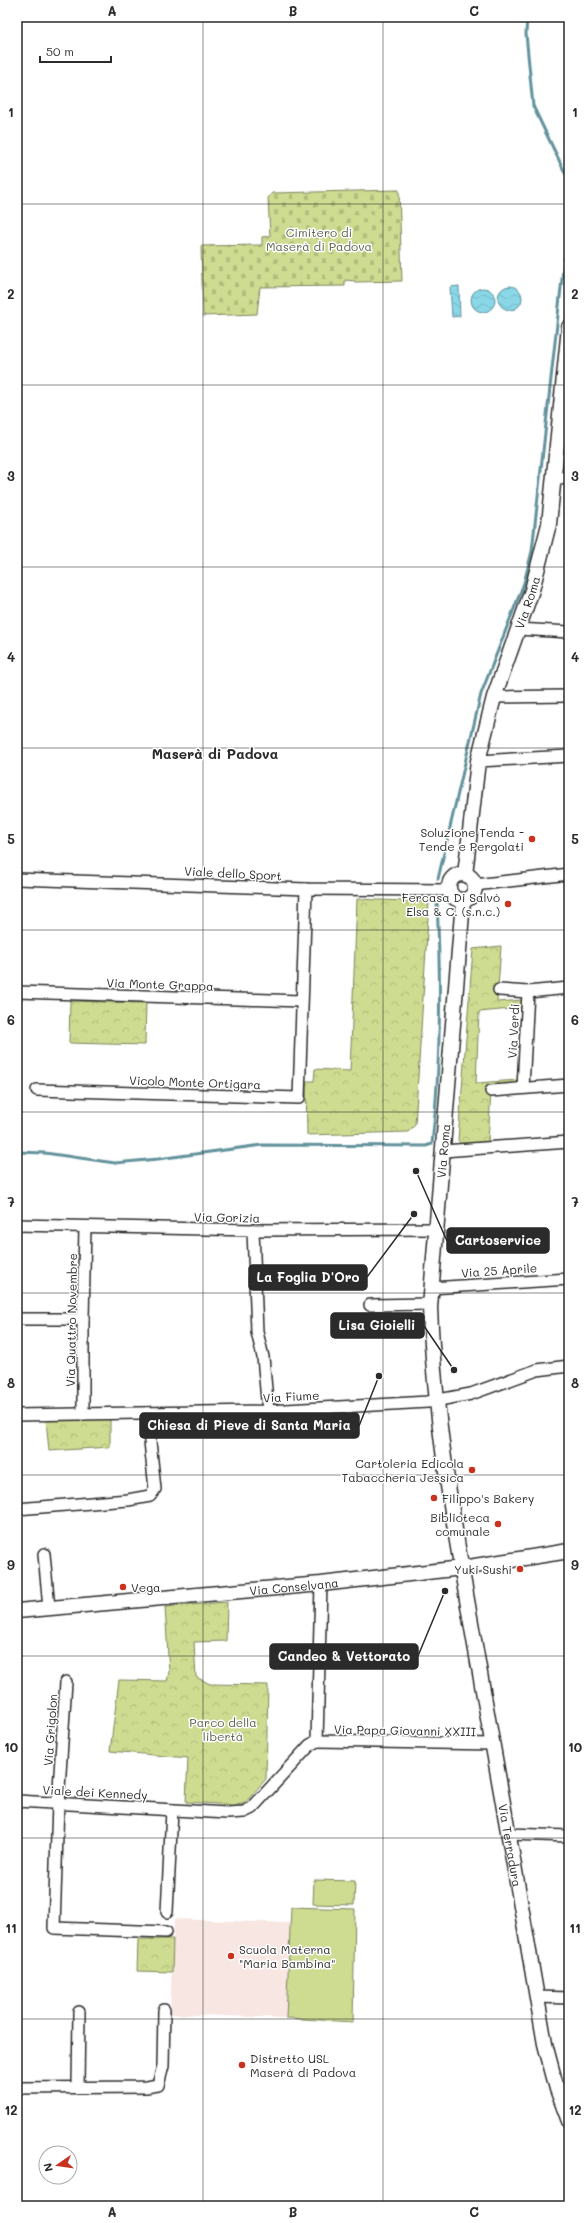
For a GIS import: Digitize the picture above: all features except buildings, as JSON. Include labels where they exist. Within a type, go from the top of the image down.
[{"type":"main road","name":"Via Roma","points":[[465,874],[478,761],[494,697],[532,590],[549,524],[569,327]]},
{"type":"main road","points":[[465,874],[472,878],[475,885],[471,897],[463,901],[455,899],[449,890],[453,878],[465,874]]},
{"type":"main road","name":"Via Roma","points":[[462,1568],[437,1401],[432,1354],[430,1304],[463,901]]},
{"type":"main road","name":"Via Conselvana","points":[[17,1611],[321,1584],[462,1568],[569,1551]]},
{"type":"main road","name":"Via Terradura","points":[[462,1568],[551,2070],[569,2121]]},
{"type":"street","points":[[555,476],[569,480]]},
{"type":"street","points":[[518,629],[569,632]]},
{"type":"street","points":[[494,697],[566,696]]},
{"type":"street","points":[[478,761],[569,756]]},
{"type":"street","points":[[475,885],[569,874]]},
{"type":"street","name":"Viale dello Sport","points":[[17,879],[306,889],[449,890]]},
{"type":"street","points":[[301,1001],[306,889]]},
{"type":"street","name":"Via Verdi","points":[[523,1088],[528,992],[569,988]]},
{"type":"street","points":[[499,990],[528,992]]},
{"type":"street","name":"Via Monte Grappa","points":[[17,992],[301,1001]]},
{"type":"street","name":"Vicolo Monte Ortigara","points":[[37,1090],[299,1098],[301,1001]]},
{"type":"street","points":[[491,1091],[569,1085]]},
{"type":"street","points":[[443,1151],[569,1142]]},
{"type":"street","name":"Via Gorizia","points":[[17,1225],[253,1230],[436,1229]]},
{"type":"street","name":"Via Quattro Novembre","points":[[83,1414],[82,1319],[85,1227]]},
{"type":"street","points":[[253,1230],[257,1332],[263,1357],[268,1411]]},
{"type":"street","name":"Via 25 Aprile","points":[[431,1288],[569,1278]]},
{"type":"street","points":[[370,1305],[430,1304]]},
{"type":"street","points":[[17,1319],[82,1319]]},
{"type":"street","name":"Via Fiume","points":[[17,1415],[268,1411],[437,1401],[482,1390],[538,1370],[569,1366]]},
{"type":"street","points":[[17,1509],[128,1500],[150,1496],[155,1489],[147,1413]]},
{"type":"street","points":[[44,1554],[49,1608]]},
{"type":"street","points":[[317,1741],[321,1584]]},
{"type":"street","name":"Via Grigolon","points":[[66,1682],[58,1803],[54,1928],[166,1932]]},
{"type":"street","name":"Via Papa Giovanni XXIII","points":[[317,1741],[493,1744]]},
{"type":"street","name":"Viale dei Kennedy","points":[[17,1801],[227,1813],[244,1812],[252,1808],[310,1745],[317,1741]]},
{"type":"street","points":[[167,1912],[172,1810]]},
{"type":"street","points":[[509,1834],[569,1836]]},
{"type":"street","points":[[537,1997],[569,1998]]},
{"type":"street","points":[[17,2088],[146,2087],[158,2085],[163,2066],[164,2010]]},
{"type":"street","points":[[78,2087],[79,2012]]},
{"type":"shaded area","name":"Scuola Materna \"Maria Bambina\"","points":[[174,1919],[290,1923],[286,2018],[170,2014]]},
{"type":"green space","name":"Cimitero di Maserà di Padova","points":[[399,190],[402,281],[355,282],[345,280],[345,286],[260,287],[257,314],[203,316],[201,246],[262,245],[262,237],[270,236],[268,198],[272,193]]},
{"type":"green space","points":[[357,899],[429,902],[415,1125],[408,1132],[307,1135],[306,1081],[314,1081],[315,1069],[350,1071]]},
{"type":"green space","points":[[501,946],[497,1002],[523,1000],[522,1008],[479,1012],[476,1083],[518,1080],[518,1086],[491,1091],[488,1142],[461,1144],[458,1140],[473,949]]},
{"type":"green space","points":[[70,1001],[146,1003],[145,1045],[69,1043]]},
{"type":"green space","points":[[110,1419],[110,1447],[49,1451],[46,1420]]},
{"type":"green space","name":"Parco della libertà","points":[[227,1602],[226,1641],[194,1642],[196,1677],[210,1684],[268,1685],[266,1779],[244,1804],[235,1805],[186,1802],[188,1758],[110,1751],[119,1680],[167,1681],[169,1672],[165,1607]]},
{"type":"green space","points":[[314,1880],[355,1881],[354,1905],[313,1904]]},
{"type":"green space","points":[[291,1907],[355,1909],[353,2022],[286,2018]]},
{"type":"green space","points":[[138,1939],[173,1939],[172,1972],[137,1971]]},
{"type":"water","points":[[459,286],[460,316],[452,317],[450,287]]},
{"type":"water","points":[[510,286],[519,289],[522,298],[519,307],[510,310],[501,307],[498,298],[501,289]]},
{"type":"water","points":[[483,288],[492,291],[495,300],[492,309],[483,312],[474,309],[471,300],[474,291]]},
{"type":"waterway","points":[[527,17],[526,34],[533,106],[569,181]]},
{"type":"waterway","points":[[438,879],[481,694],[524,583],[532,551],[567,233],[569,199]]},
{"type":"waterway","points":[[568,462],[569,453]]},
{"type":"waterway","points":[[17,1152],[45,1153],[115,1163],[158,1159],[262,1145],[426,1146],[432,1144],[439,1054],[439,963],[437,903]]},
{"type":"place","name":"Soluzione Tenda - Tende e Pergolati","points":[[532,839]]},
{"type":"place","name":"Fercasa Di Salvò Elsa & C. (s.n.c.)","points":[[508,904]]},
{"type":"place","name":"Cartoservice","points":[[416,1171]]},
{"type":"place","name":"La Foglia D'Oro","points":[[414,1214]]},
{"type":"place","name":"Lisa Gioielli","points":[[454,1370]]},
{"type":"place","name":"Chiesa di Pieve di Santa Maria","points":[[379,1376]]},
{"type":"place","name":"Cartoleria Edicola Tabaccheria Jessica","points":[[472,1470]]},
{"type":"place","name":"Filippo's Bakery","points":[[434,1498]]},
{"type":"place","name":"Biblioteca comunale","points":[[498,1524]]},
{"type":"place","name":"Yuki Sushi","points":[[520,1569]]},
{"type":"place","name":"Vega","points":[[123,1587]]},
{"type":"place","name":"Candeo & Vettorato","points":[[445,1591]]},
{"type":"place","name":"Scuola Materna \"Maria Bambina\"","points":[[231,1956]]},
{"type":"place","name":"Distretto USL Maserà di Padova","points":[[242,2065]]},
{"type":"district","name":"Maserà di Padova","points":[[215,753]]}]
